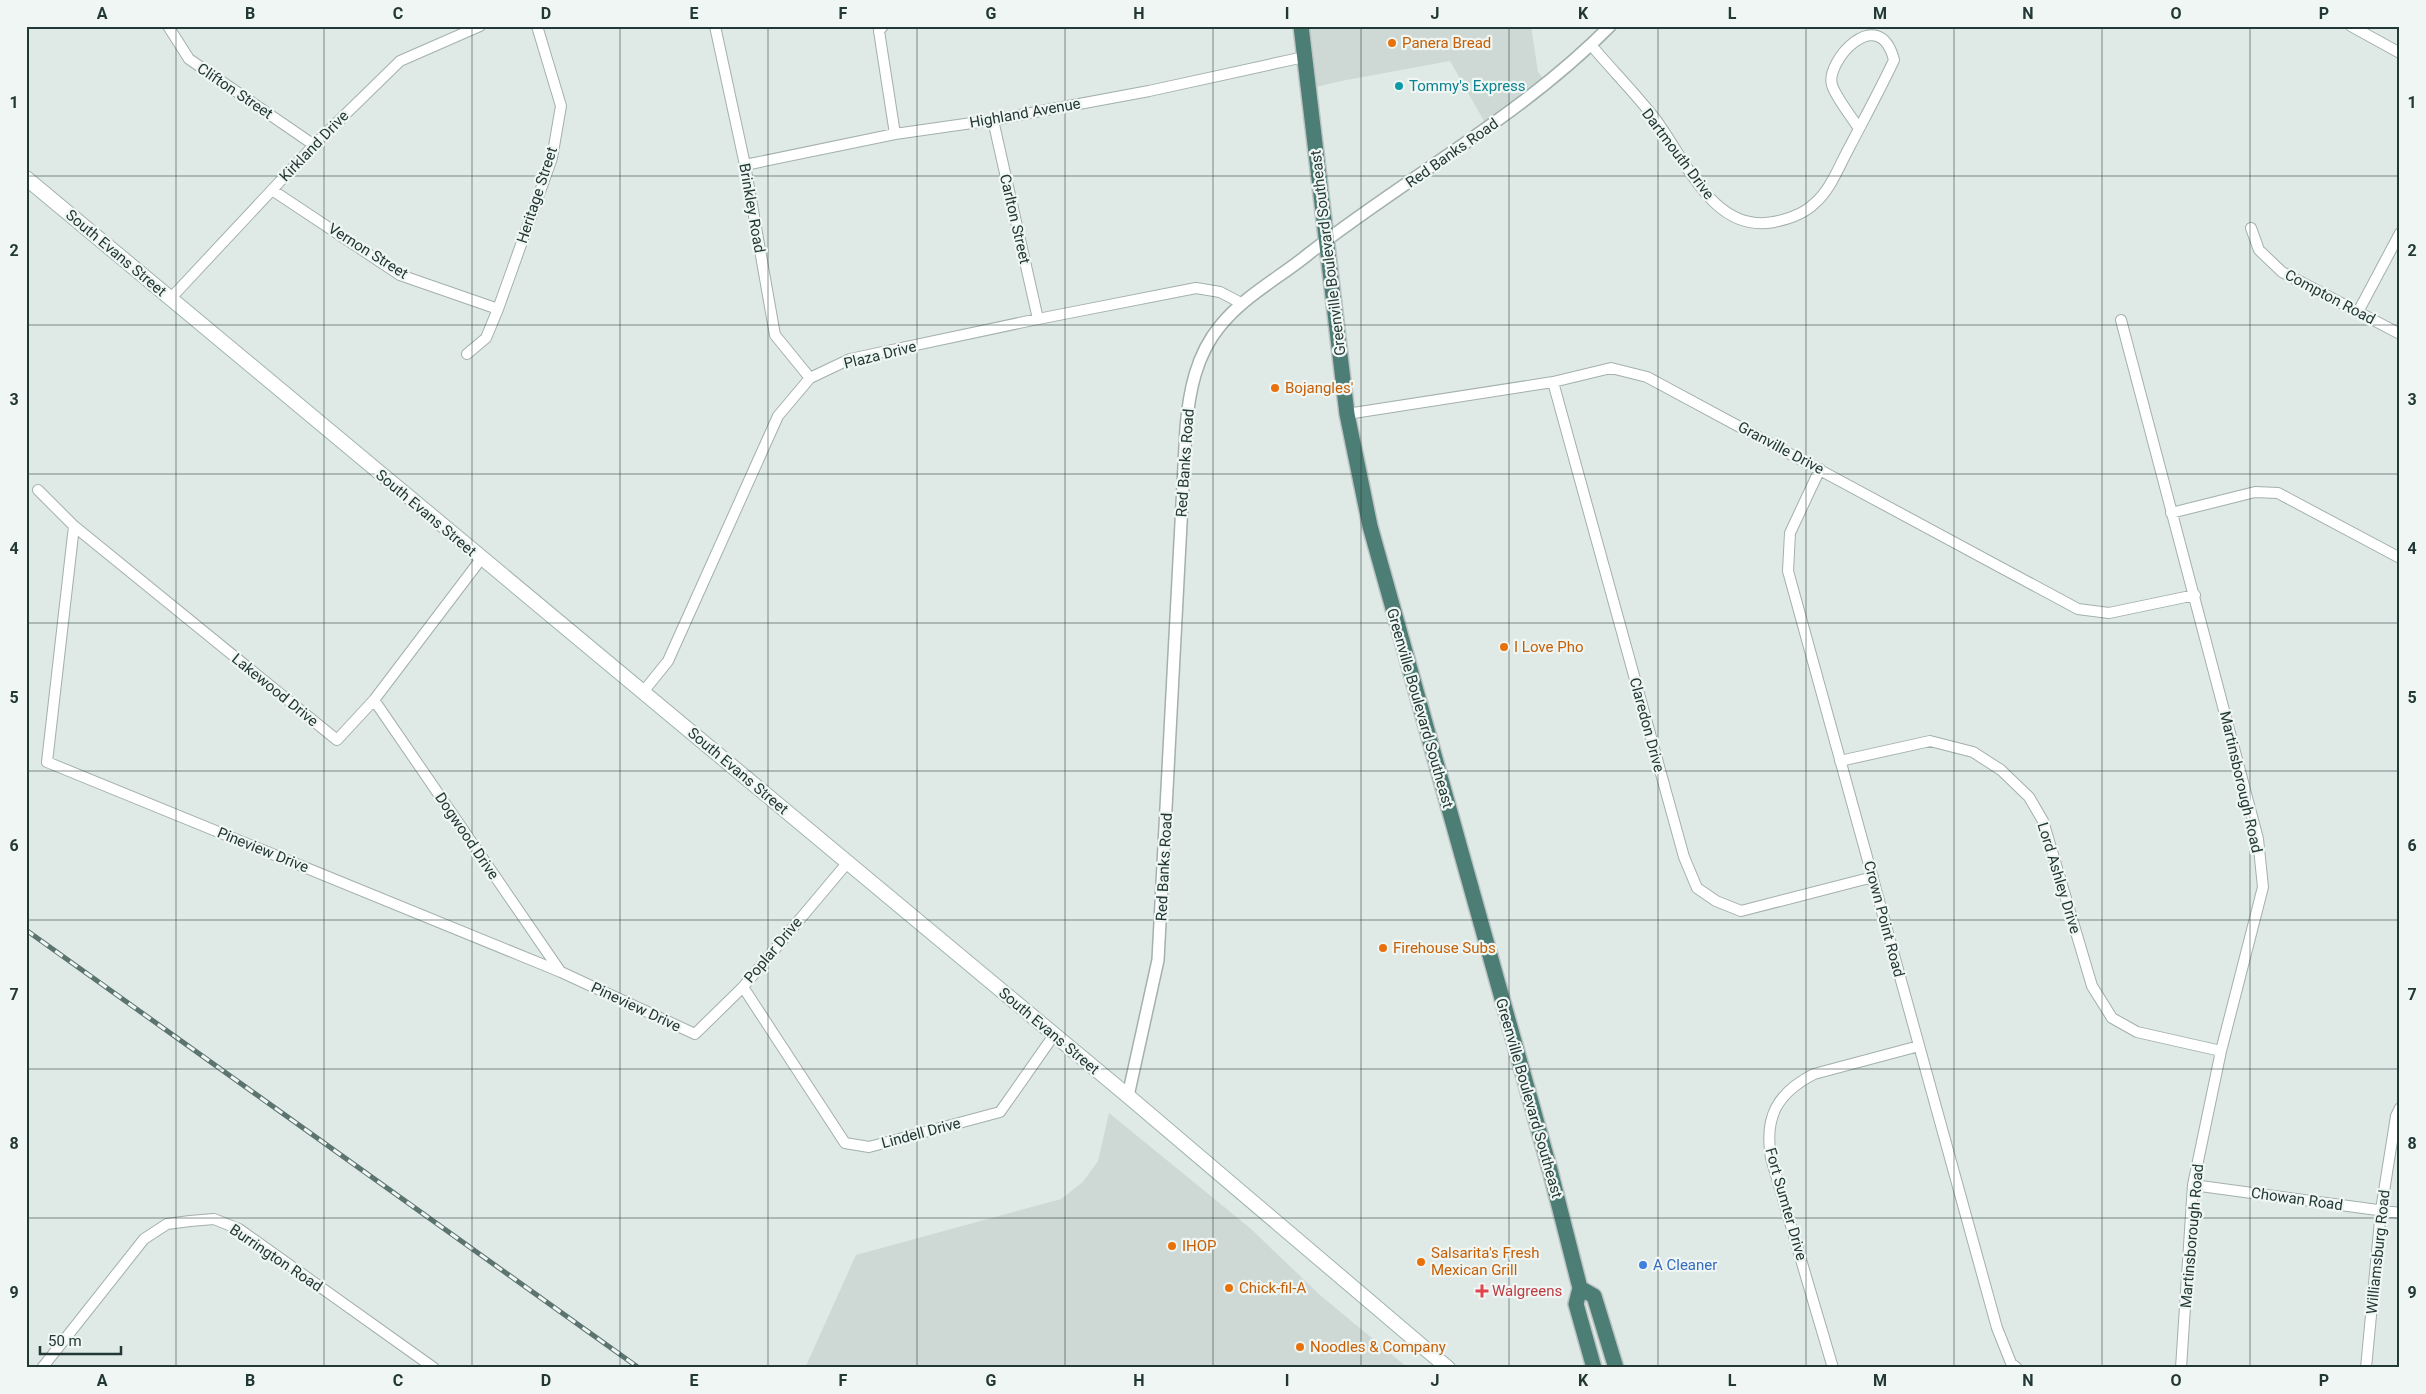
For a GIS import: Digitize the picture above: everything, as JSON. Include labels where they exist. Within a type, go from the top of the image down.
[{"type":"highway","name":"Greenville Boulevard Southeast","points":[[1301,26],[1347,414],[1377,554],[1550,1170],[1580,1288]]},
{"type":"highway","points":[[1594,1368],[1576,1304],[1580,1288],[1594,1296],[1616,1368]]},
{"type":"main road","name":"South Evans Street","points":[[26,178],[482,560],[1128,1096],[1448,1368]]},
{"type":"street","name":"Clifton Street","points":[[168,26],[189,59],[314,145]]},
{"type":"street","name":"Kirkland Drive","points":[[171,298],[314,145],[400,61],[480,26]]},
{"type":"street","name":"Heritage Street","points":[[467,354],[486,338],[552,158],[561,106],[537,26]]},
{"type":"street","name":"Brinkley Road","points":[[715,26],[745,165],[775,335],[810,378]]},
{"type":"street","points":[[883,26],[880,31],[896,134]]},
{"type":"street","name":"Red Banks Road","points":[[1128,1096],[1158,960],[1188,405],[1193,379],[1203,354],[1219,327],[1241,303],[1327,240],[1508,114],[1591,45],[1610,26]]},
{"type":"street","points":[[2351,26],[2400,53]]},
{"type":"street","name":"Dartmouth Drive","points":[[1591,45],[1656,120],[1697,181],[1716,204],[1730,216],[1747,222],[1765,224],[1798,215],[1816,203],[1830,185],[1894,60],[1888,45],[1882,39],[1873,36],[1863,36],[1852,42],[1832,76],[1832,86],[1859,128]]},
{"type":"street","name":"Highland Avenue","points":[[745,165],[896,134],[993,120],[1149,91],[1304,57]]},
{"type":"street","name":"Carlton Street","points":[[993,120],[1038,319]]},
{"type":"street","name":"Vernon Street","points":[[272,190],[400,274],[498,309]]},
{"type":"street","name":"Compton Road","points":[[2251,228],[2259,250],[2282,272],[2400,334]]},
{"type":"street","points":[[2358,312],[2400,233]]},
{"type":"street","name":"Plaza Drive","points":[[643,692],[668,661],[778,416],[810,378],[850,360],[1038,319],[1196,288],[1220,292],[1241,303]]},
{"type":"street","name":"Martinsborough Road","points":[[2121,320],[2258,839],[2263,887],[2221,1051],[2193,1185],[2181,1368]]},
{"type":"street","name":"Granville Drive","points":[[1347,414],[1553,382],[1610,368],[1647,377],[2078,609],[2109,614],[2195,595]]},
{"type":"street","name":"Claredon Drive","points":[[1553,382],[1684,857],[1698,888],[1716,901],[1741,911],[1873,877]]},
{"type":"street","name":"Crown Point Road","points":[[1820,469],[1790,533],[1788,571],[1997,1328],[2011,1363],[2017,1368]]},
{"type":"street","name":"Lakewood Drive","points":[[38,490],[74,526],[336,740],[374,700],[482,560]]},
{"type":"street","points":[[2171,514],[2255,492],[2278,493],[2400,558]]},
{"type":"street","name":"Pineview Drive","points":[[74,526],[47,762],[560,972],[695,1034]]},
{"type":"street","name":"Dogwood Drive","points":[[374,700],[560,972]]},
{"type":"street","name":"Lord Ashley Drive","points":[[1840,761],[1930,741],[1973,752],[2001,770],[2029,797],[2043,821],[2092,986],[2112,1018],[2137,1032],[2221,1051]]},
{"type":"street","name":"Poplar Drive","points":[[695,1034],[743,987],[848,862]]},
{"type":"street","name":"Lindell Drive","points":[[743,987],[845,1143],[869,1147],[1000,1112],[1054,1035]]},
{"type":"street","name":"Fort Sumter Drive","points":[[1833,1368],[1771,1158],[1768,1140],[1770,1123],[1783,1097],[1792,1086],[1808,1077],[1919,1046]]},
{"type":"street","name":"Williamsburg Road","points":[[2366,1368],[2381,1210],[2396,1116],[2400,1108]]},
{"type":"street","name":"Chowan Road","points":[[2193,1185],[2400,1213]]},
{"type":"street","name":"Burrington Road","points":[[42,1368],[144,1239],[167,1224],[214,1219],[239,1230],[434,1368]]},
{"type":"shaded area","points":[[1301,26],[1531,26],[1538,72],[1547,83],[1488,128],[1450,61],[1308,89]]},
{"type":"shaded area","points":[[1109,1113],[1250,1228],[1320,1295],[1408,1368],[805,1368],[856,1255],[1061,1199],[1083,1182],[1098,1161]]},
{"type":"railway","points":[[26,930],[639,1368]]},
{"type":"place","name":"Panera Bread","points":[[1392,43]]},
{"type":"place","name":"Tommy's Express","points":[[1399,86]]},
{"type":"place","name":"Bojangles'","points":[[1275,388]]},
{"type":"place","name":"I Love Pho","points":[[1504,647]]},
{"type":"place","name":"Firehouse Subs","points":[[1383,948]]},
{"type":"place","name":"IHOP","points":[[1172,1246]]},
{"type":"place","name":"Salsarita's Fresh Mexican Grill","points":[[1421,1262]]},
{"type":"place","name":"A Cleaner","points":[[1643,1265]]},
{"type":"place","name":"Chick-fil-A","points":[[1229,1288]]},
{"type":"place","name":"Walgreens","points":[[1482,1291]]},
{"type":"place","name":"Noodles & Company","points":[[1300,1347]]}]
